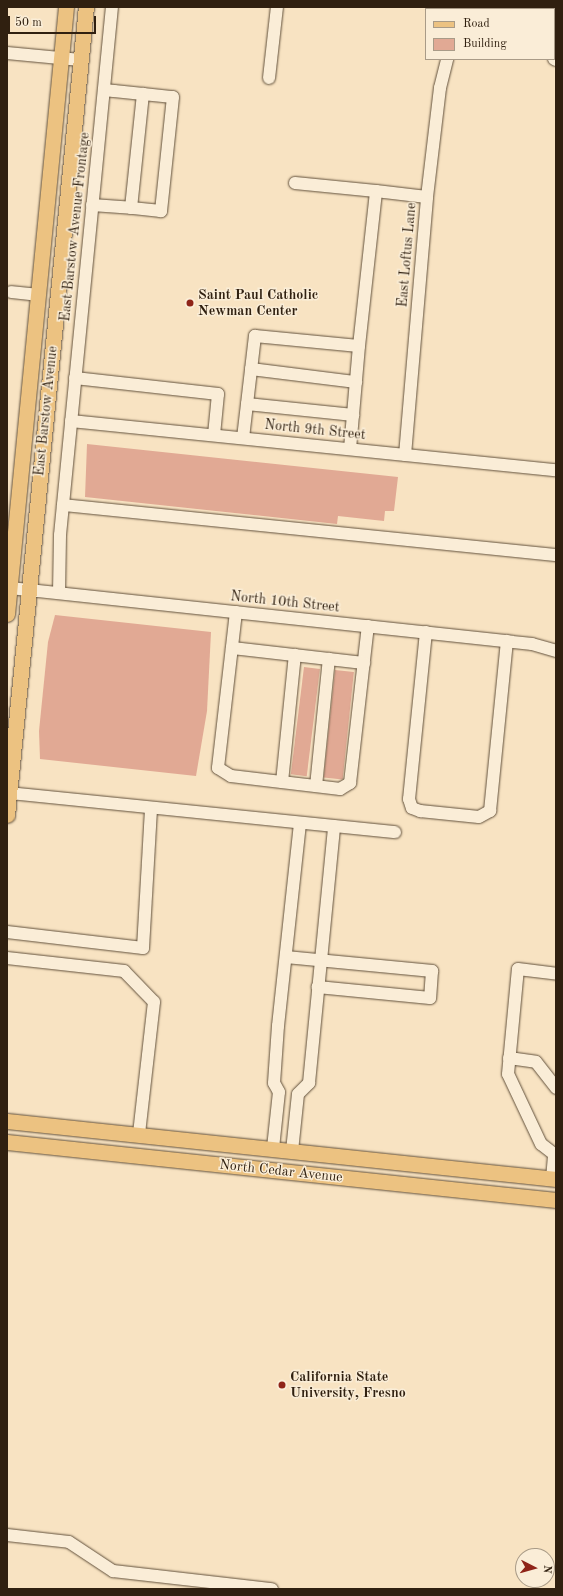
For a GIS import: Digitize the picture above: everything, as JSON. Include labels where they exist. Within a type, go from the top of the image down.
[{"type":"main road","name":"East Barstow Avenue","points":[[7,614],[10,588],[9,562],[38,295],[66,7]]},
{"type":"main road","name":"East Barstow Avenue","points":[[7,815],[86,7]]},
{"type":"main road","name":"North Cedar Avenue","points":[[7,1121],[273,1148],[555,1182]]},
{"type":"main road","name":"North Cedar Avenue","points":[[7,1142],[556,1200]]},
{"type":"main road","points":[[456,1190],[555,1182]]},
{"type":"street","name":"East Barstow Avenue Frontage","points":[[59,593],[63,505],[112,7]]},
{"type":"street","points":[[270,78],[277,7]]},
{"type":"street","points":[[7,53],[81,60]]},
{"type":"street","name":"East Loftus Lane","points":[[405,455],[427,197],[440,88],[447,60]]},
{"type":"street","points":[[92,205],[161,210],[167,158],[173,97],[104,90]]},
{"type":"street","points":[[131,208],[143,94]]},
{"type":"street","points":[[295,183],[427,197]]},
{"type":"street","points":[[350,449],[359,346],[376,191]]},
{"type":"street","points":[[11,292],[38,295]]},
{"type":"street","points":[[243,438],[255,336],[359,346]]},
{"type":"street","points":[[251,369],[356,382]]},
{"type":"street","points":[[75,378],[218,394],[214,435]]},
{"type":"street","points":[[247,404],[353,415]]},
{"type":"street","name":"North 9th Street","points":[[71,420],[556,470]]},
{"type":"street","points":[[63,505],[556,555]]},
{"type":"street","name":"North 10th Street","points":[[10,588],[506,641],[556,651]]},
{"type":"street","points":[[236,612],[218,768],[231,776],[340,789],[350,783],[368,626]]},
{"type":"street","points":[[426,632],[409,804],[415,810],[435,813],[483,817],[490,811],[506,641]]},
{"type":"street","points":[[232,648],[364,663]]},
{"type":"street","points":[[282,782],[295,655]]},
{"type":"street","points":[[316,786],[329,659]]},
{"type":"street","points":[[9,793],[395,832]]},
{"type":"street","points":[[7,932],[142,948],[151,808]]},
{"type":"street","points":[[273,1148],[279,1092],[274,1083],[300,823]]},
{"type":"street","points":[[292,1151],[298,1094],[309,1083],[334,826]]},
{"type":"street","points":[[286,957],[432,971],[430,998],[318,987]]},
{"type":"street","points":[[7,958],[124,970],[154,1002],[139,1134]]},
{"type":"street","points":[[555,1182],[555,1153],[540,1144],[508,1074],[518,969],[556,974]]},
{"type":"street","points":[[509,1058],[536,1062],[556,1088]]},
{"type":"street","points":[[279,1092],[298,1094]]},
{"type":"street","points":[[7,1535],[69,1542],[113,1571],[272,1589]]},
{"type":"building","points":[[87,444],[398,477],[394,511],[385,511],[384,521],[338,516],[337,524],[85,497]]},
{"type":"building","points":[[55,615],[211,632],[207,711],[196,776],[40,759],[39,731],[48,642]]},
{"type":"building","points":[[304,667],[320,669],[307,776],[291,774]]},
{"type":"building","points":[[335,670],[354,672],[343,779],[324,777]]},
{"type":"place","name":"Saint Paul Catholic Newman Center","points":[[190,303]]},
{"type":"place","name":"California State University, Fresno","points":[[282,1385]]}]
